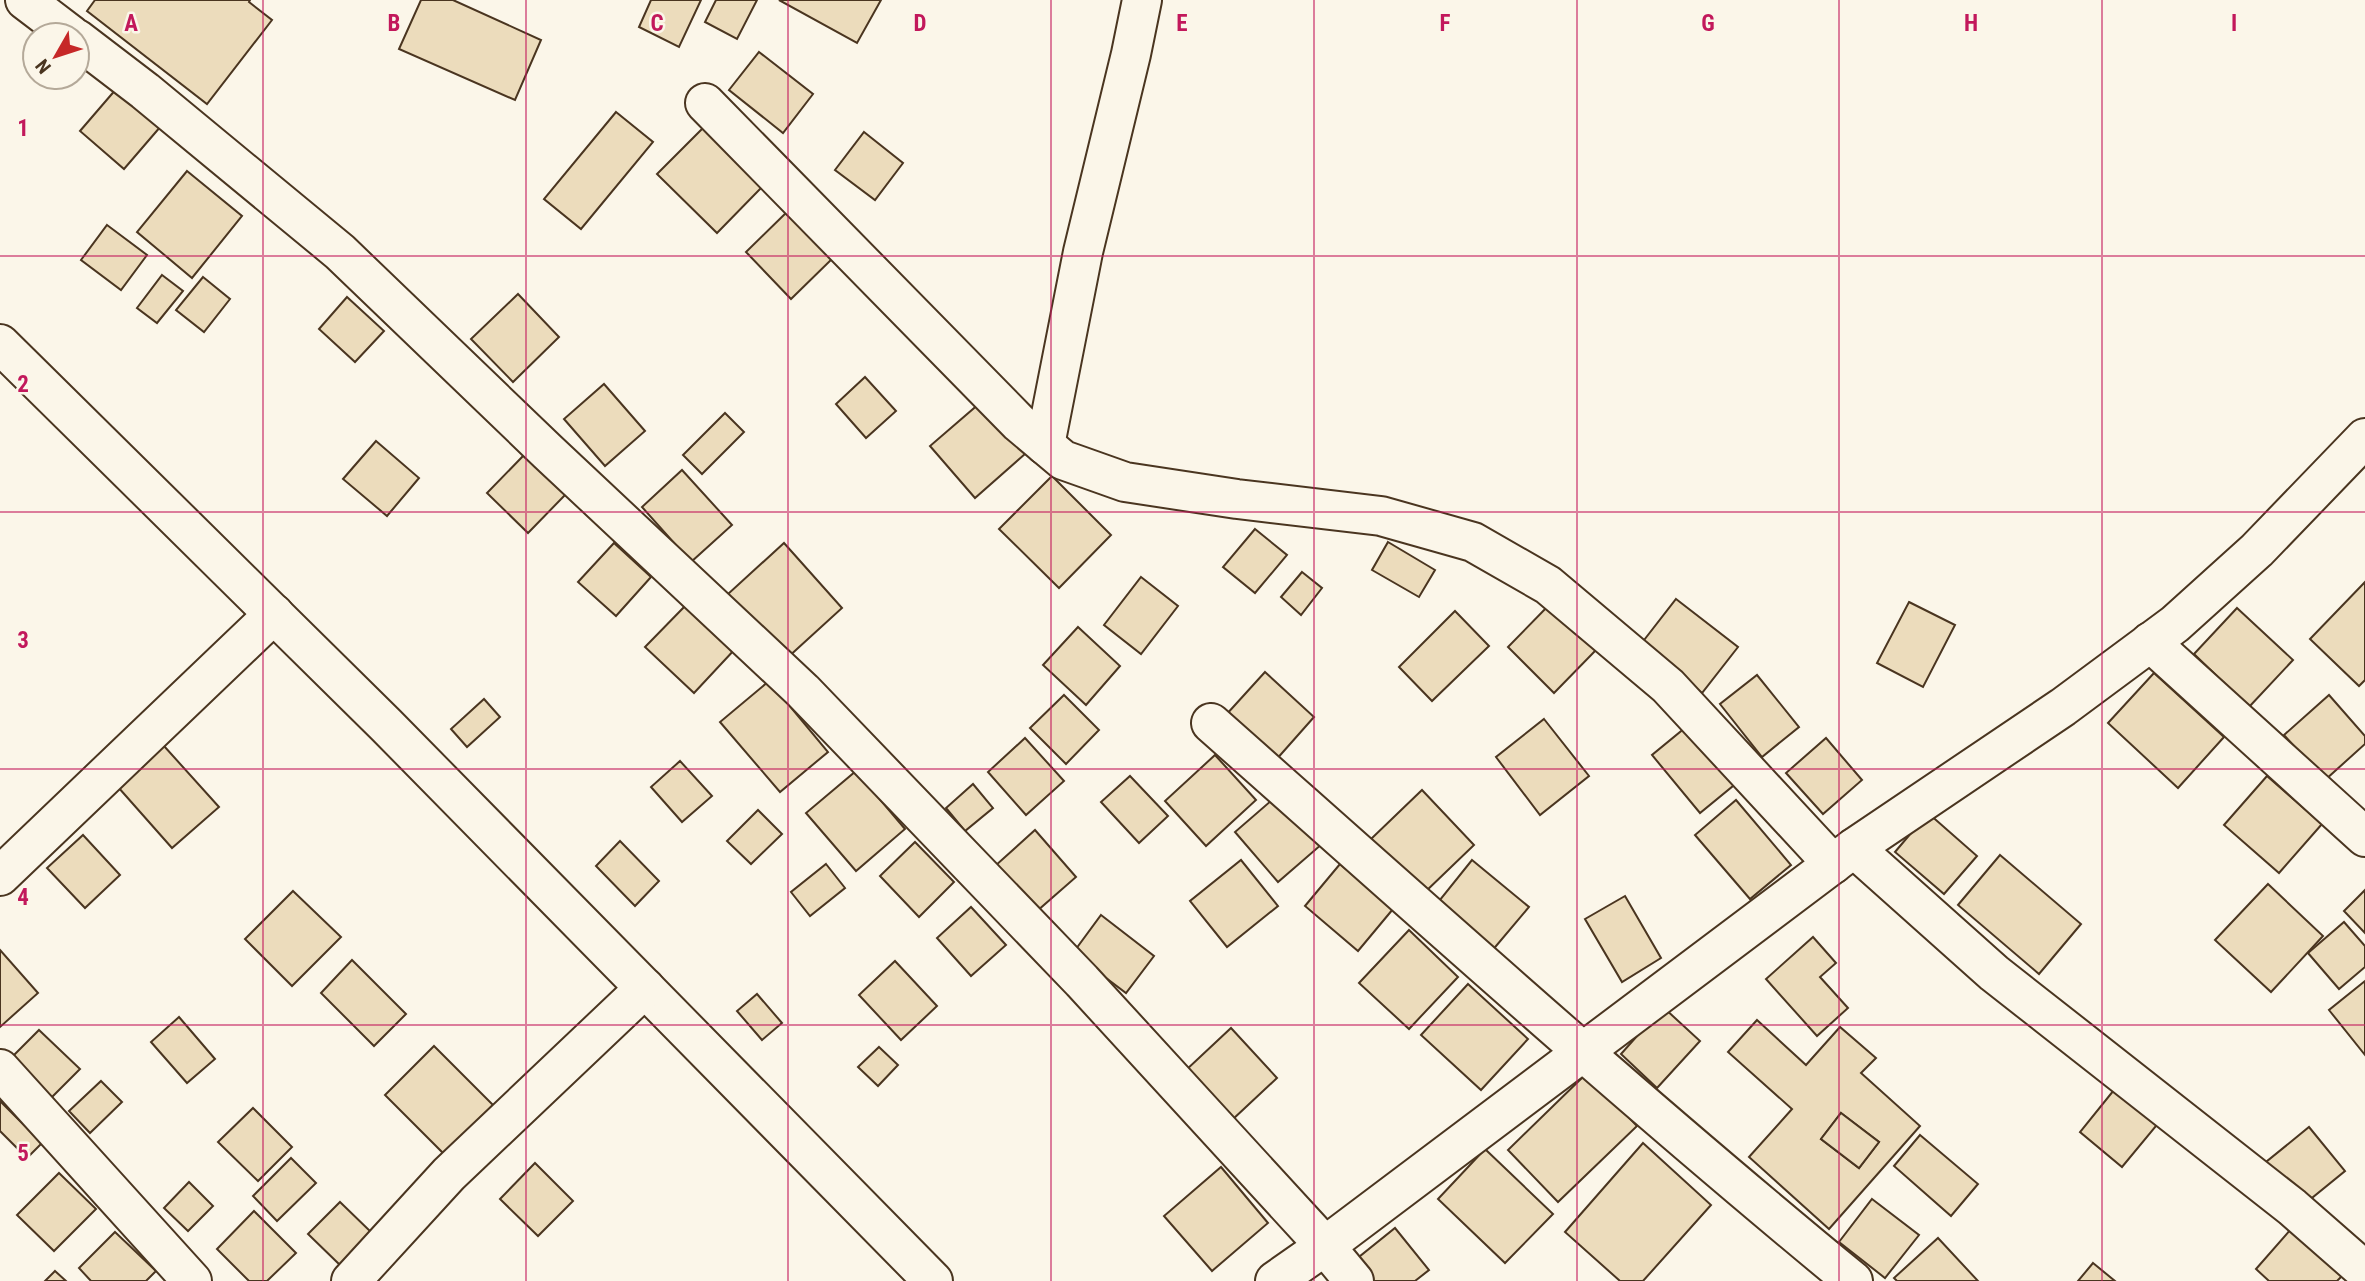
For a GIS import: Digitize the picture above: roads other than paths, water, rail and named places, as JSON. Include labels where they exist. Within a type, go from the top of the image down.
[{"type":"street","points":[[25,0],[53,21]]},
{"type":"street","points":[[1045,445],[1083,252],[1142,0]]},
{"type":"street","points":[[91,50],[145,91],[340,252],[803,691],[1082,981],[1354,1281]]},
{"type":"street","points":[[705,103],[1019,423],[1063,460],[1125,482],[1237,499],[1381,516],[1473,542],[1548,585],[1668,686],[1844,856],[2292,1207],[2365,1271]]},
{"type":"street","points":[[1,344],[274,614],[933,1281]]},
{"type":"street","points":[[1275,1281],[1844,856],[2063,707],[2175,624],[2257,550],[2365,438]]},
{"type":"street","points":[[0,876],[274,614]]},
{"type":"street","points":[[2150,642],[2365,837]]},
{"type":"street","points":[[1211,723],[1582,1053],[1853,1281]]},
{"type":"street","points":[[351,1281],[449,1174],[645,988]]},
{"type":"street","points":[[0,1069],[192,1281]]}]
